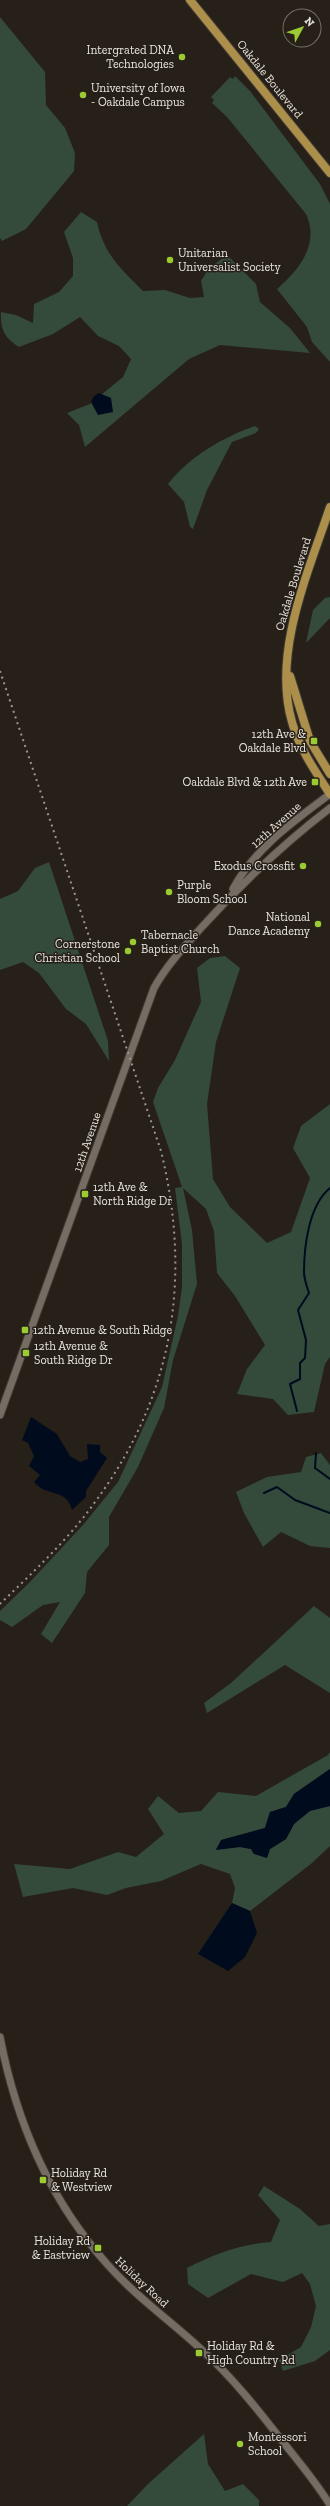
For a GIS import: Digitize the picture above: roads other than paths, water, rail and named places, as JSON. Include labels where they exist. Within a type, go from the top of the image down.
[{"type":"main road","name":"Oakdale Boulevard","points":[[190,0],[330,173]]},
{"type":"main road","name":"Oakdale Boulevard","points":[[330,507],[293,620],[288,669],[288,706],[296,736],[330,794]]},
{"type":"main road","name":"Oakdale Boulevard","points":[[288,669],[308,735],[330,774]]},
{"type":"street","name":"12th Avenue","points":[[229,897],[245,872],[268,845],[296,820],[330,794]]},
{"type":"street","name":"12th Avenue","points":[[0,1415],[148,1000],[170,964],[229,897],[276,852],[330,808]]},
{"type":"street","name":"Holiday Road","points":[[0,2037],[14,2098],[27,2135],[45,2173],[73,2220],[90,2244],[126,2285],[202,2350],[232,2379],[315,2483],[330,2505]]},
{"type":"water","points":[[99,393],[111,398],[113,412],[98,415],[91,402],[94,396]]},
{"type":"water","points":[[31,1417],[57,1434],[70,1456],[80,1462],[88,1459],[87,1444],[100,1445],[100,1452],[107,1458],[86,1491],[86,1497],[72,1510],[65,1498],[42,1489],[34,1482],[40,1475],[29,1466],[34,1456],[28,1443],[22,1440]]},
{"type":"water","points":[[330,1769],[330,1806],[310,1811],[294,1824],[286,1839],[270,1849],[267,1858],[254,1854],[251,1849],[240,1847],[216,1850],[221,1840],[265,1828],[270,1812],[286,1807],[294,1794]]},
{"type":"water","points":[[232,1903],[250,1911],[257,1933],[245,1957],[228,1971],[198,1954]]},
{"type":"waterway","points":[[297,1411],[290,1384],[300,1379],[300,1363],[305,1358],[306,1340],[298,1310],[309,1293],[304,1272],[305,1250],[309,1227],[317,1205],[323,1195],[330,1188]]},
{"type":"waterway","points":[[316,1453],[315,1468],[330,1479]]},
{"type":"waterway","points":[[264,1493],[277,1487],[295,1500],[330,1513]]},
{"type":"railway","points":[[0,671],[161,1151],[170,1198],[175,1244],[175,1290],[169,1334],[159,1377],[143,1420],[122,1461],[85,1516],[50,1555],[0,1604]]},
{"type":"place","name":"Intergrated DNA Technologies","points":[[182,57]]},
{"type":"place","name":"University of Iowa - Oakdale Campus","points":[[83,95]]},
{"type":"place","name":"Unitarian Universalist Society","points":[[170,260]]},
{"type":"place","name":"12th Ave & Oakdale Blvd","points":[[314,741]]},
{"type":"place","name":"Oakdale Blvd & 12th Ave","points":[[315,782]]},
{"type":"place","name":"Exodus Crossfit","points":[[303,866]]},
{"type":"place","name":"Purple Bloom School","points":[[169,892]]},
{"type":"place","name":"National Dance Academy","points":[[318,924]]},
{"type":"place","name":"Tabernacle Baptist Church","points":[[133,942]]},
{"type":"place","name":"Cornerstone Christian School","points":[[128,951]]},
{"type":"place","name":"12th Ave & North Ridge Dr","points":[[85,1194]]},
{"type":"place","name":"12th Avenue & South Ridge","points":[[25,1330]]},
{"type":"place","name":"12th Avenue & South Ridge Dr","points":[[26,1353]]},
{"type":"place","name":"Holiday Rd & Westview","points":[[43,2180]]},
{"type":"place","name":"Holiday Rd & Eastview","points":[[98,2248]]},
{"type":"place","name":"Holiday Rd & High Country Rd","points":[[199,2353]]},
{"type":"place","name":"Montessori School","points":[[240,2444]]}]
